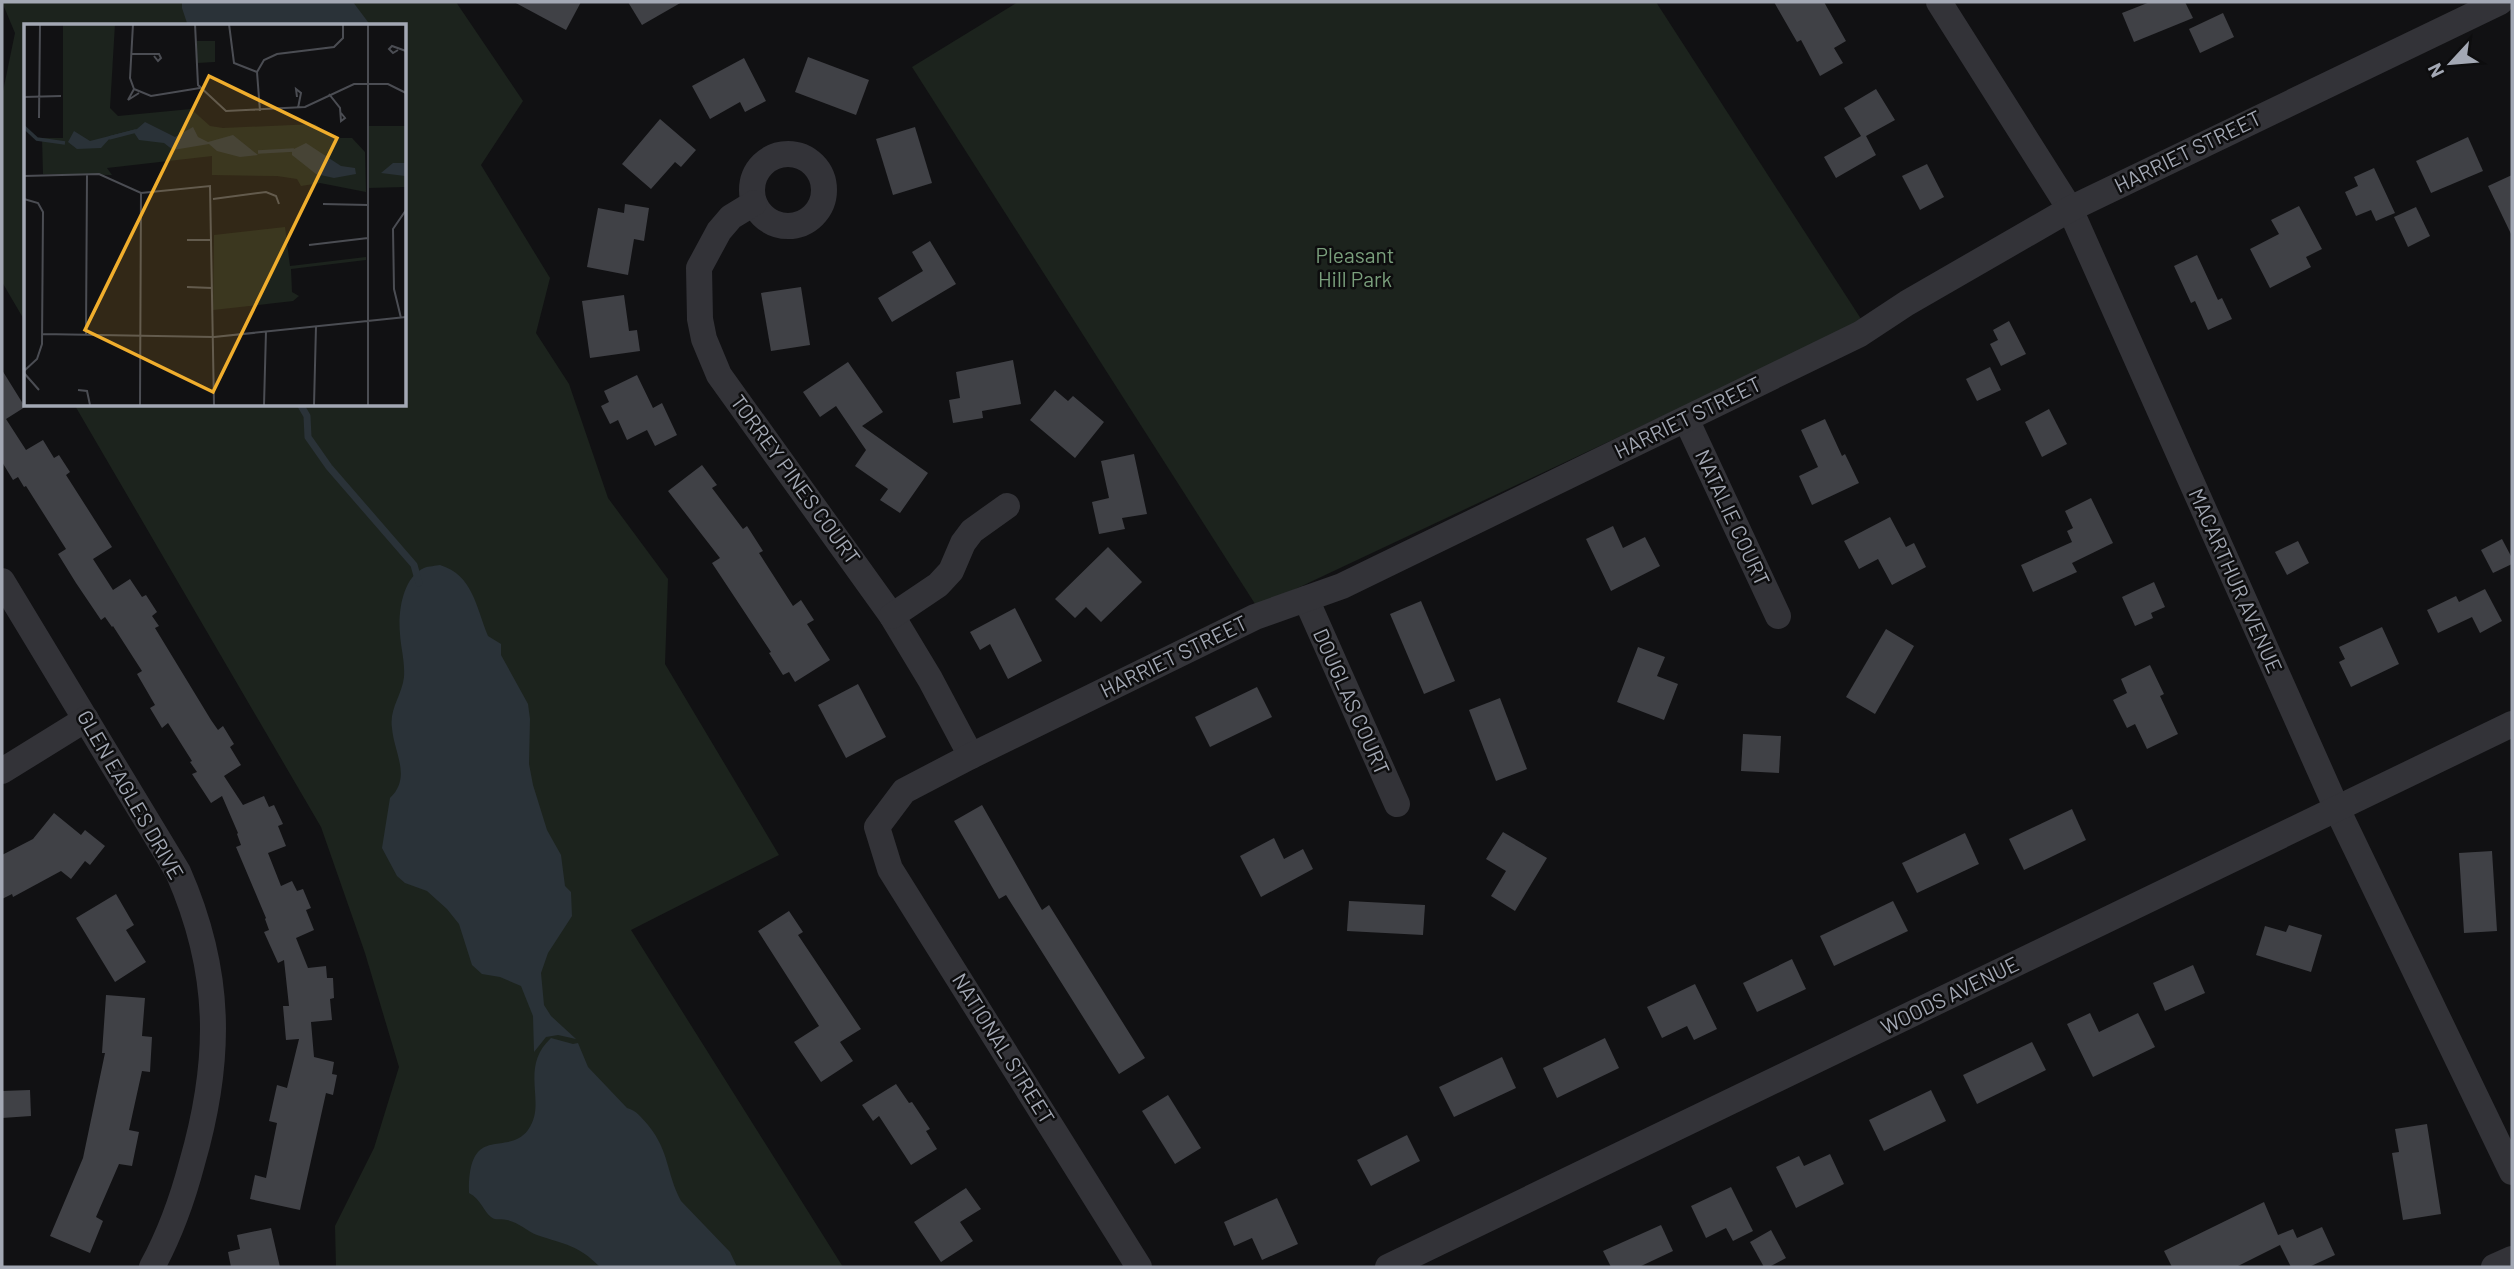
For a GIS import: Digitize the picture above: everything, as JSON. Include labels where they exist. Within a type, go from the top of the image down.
[{"type":"street","name":"MACARTHUR AVENUE","points":[[1938,2],[2070,209],[2337,808],[2512,1172]]},
{"type":"street","name":"HARRIET STREET","points":[[877,827],[904,791],[971,756],[1255,617],[1342,586],[1860,334],[1907,303],[2070,209],[2500,2]]},
{"type":"street","name":"TORREY PINES COURT","points":[[754,203],[719,231],[699,268],[700,319],[704,339],[719,375],[892,616],[930,679],[971,756]]},
{"type":"street","name":"NATALIE COURT","points":[[1686,419],[1778,617]]},
{"type":"street","points":[[892,616],[938,585],[951,571],[963,543],[972,531],[1007,506]]},
{"type":"street","name":"GLEN EAGLES DRIVE","points":[[2,580],[178,872],[198,922],[212,992],[214,1051],[209,1094],[200,1136],[170,1235],[152,1267]]},
{"type":"street","name":"DOUGLAS COURT","points":[[1306,599],[1397,804]]},
{"type":"street","points":[[2,771],[86,719]]},
{"type":"street","name":"WOODS AVENUE","points":[[1388,1267],[2512,724]]},
{"type":"street","name":"NATIONAL STREET","points":[[877,827],[890,869],[1139,1267]]},
{"type":"street","points":[[2494,1267],[2512,1259]]},
{"type":"green space","points":[[2,2],[456,2],[523,101],[481,165],[550,278],[536,333],[569,384],[608,498],[668,579],[665,664],[779,855],[631,930],[843,1267],[336,1267],[335,1226],[374,1148],[399,1067],[365,953],[321,827],[75,406],[406,406],[406,24],[24,24],[24,320],[2,282],[2,96],[15,33]]},
{"type":"green space","name":"Pleasant Hill Park","points":[[1018,2],[1656,2],[1863,322],[1257,607],[912,67]]},
{"type":"shaded area","points":[[182,2],[353,2],[370,24],[187,24]]},
{"type":"shaded area","points":[[440,565],[460,576],[467,584],[488,636],[501,644],[501,655],[528,704],[529,764],[533,785],[547,830],[561,855],[565,886],[571,892],[572,916],[548,953],[541,973],[544,1005],[551,1016],[576,1039],[558,1035],[546,1037],[534,1052],[533,1016],[521,986],[500,977],[482,974],[472,965],[459,924],[427,891],[405,883],[397,876],[382,848],[390,798],[400,782],[401,773],[392,721],[404,677],[400,639],[403,597],[417,573],[426,567]]},
{"type":"shaded area","points":[[551,1038],[578,1043],[588,1067],[627,1108],[648,1125],[660,1144],[681,1201],[730,1252],[737,1267],[600,1267],[571,1246],[537,1235],[511,1221],[493,1218],[469,1193],[470,1171],[475,1157],[482,1149],[510,1142],[528,1130],[535,1109],[536,1062],[541,1050]]},
{"type":"building","points":[[514,2],[581,2],[566,30]]},
{"type":"building","points":[[628,2],[682,2],[642,25]]},
{"type":"building","points":[[1774,2],[1824,2],[1846,41],[1834,48],[1843,63],[1820,76],[1801,40],[1797,42]]},
{"type":"building","points":[[2150,2],[2185,2],[2193,18],[2134,42],[2122,13]]},
{"type":"building","points":[[2223,13],[2234,37],[2200,53],[2189,29]]},
{"type":"building","points":[[808,57],[869,80],[856,115],[795,92]]},
{"type":"building","points":[[744,58],[766,101],[745,112],[740,102],[710,119],[692,86]]},
{"type":"building","points":[[1876,89],[1895,120],[1866,136],[1876,155],[1836,178],[1824,157],[1861,136],[1844,108]]},
{"type":"building","points":[[660,119],[696,150],[681,167],[675,162],[651,189],[622,164]]},
{"type":"building","points":[[915,127],[932,183],[893,195],[876,139]]},
{"type":"building","points":[[2468,137],[2483,171],[2431,193],[2416,161]]},
{"type":"building","points":[[1927,164],[1944,197],[1920,210],[1902,176]]},
{"type":"building","points":[[2374,168],[2395,213],[2376,221],[2371,210],[2356,216],[2345,192],[2358,186],[2354,177]]},
{"type":"building","points":[[2512,175],[2512,236],[2488,186]]},
{"type":"building","points":[[625,204],[649,208],[644,241],[634,239],[628,275],[587,267],[598,208],[624,213]]},
{"type":"building","points":[[2299,206],[2322,249],[2306,257],[2311,267],[2270,288],[2250,249],[2279,234],[2271,220]]},
{"type":"building","points":[[2416,207],[2430,236],[2408,247],[2394,217]]},
{"type":"building","points":[[930,241],[956,284],[892,322],[878,298],[923,271],[912,252]]},
{"type":"building","points":[[2197,255],[2218,300],[2222,298],[2232,319],[2208,330],[2195,301],[2191,303],[2174,266]]},
{"type":"building","points":[[801,287],[810,345],[771,351],[761,293]]},
{"type":"building","points":[[624,295],[629,331],[637,330],[640,351],[590,358],[582,301]]},
{"type":"building","points":[[2009,321],[2026,354],[2001,366],[1990,344],[1998,340],[1993,330]]},
{"type":"building","points":[[1013,360],[1021,404],[982,411],[983,418],[953,423],[949,400],[960,398],[956,372]]},
{"type":"building","points":[[848,362],[883,412],[862,426],[928,473],[900,513],[880,500],[888,489],[855,466],[866,450],[836,406],[820,417],[803,392]]},
{"type":"building","points":[[1990,367],[2001,390],[1977,401],[1966,379]]},
{"type":"building","points":[[2,370],[25,407],[6,419],[26,450],[43,440],[54,458],[59,455],[70,472],[66,475],[112,547],[93,559],[113,590],[130,579],[142,597],[146,595],[157,612],[152,616],[159,626],[155,628],[211,720],[218,730],[223,726],[234,744],[230,747],[241,765],[224,776],[243,805],[264,796],[269,807],[274,805],[283,824],[278,826],[286,846],[268,853],[281,886],[292,881],[297,891],[303,889],[311,908],[306,910],[314,930],[296,938],[308,968],[326,966],[327,978],[333,978],[334,998],[330,999],[332,1020],[311,1022],[314,1057],[334,1062],[332,1074],[337,1075],[333,1095],[326,1093],[300,1210],[250,1199],[255,1175],[266,1178],[277,1123],[269,1121],[277,1085],[287,1088],[299,1039],[286,1040],[283,1006],[289,1006],[284,960],[278,963],[264,932],[269,930],[266,918],[236,847],[241,845],[238,833],[222,796],[211,803],[192,774],[197,772],[190,762],[192,761],[168,723],[162,728],[150,708],[155,705],[137,674],[142,671],[113,626],[105,617],[101,620],[76,583],[58,554],[66,549],[26,486],[24,487],[18,477],[13,480],[2,462]]},
{"type":"building","points":[[637,375],[653,408],[662,403],[677,435],[655,446],[647,430],[627,440],[618,420],[610,424],[601,406],[609,402],[604,391]]},
{"type":"building","points":[[1055,390],[1068,401],[1073,396],[1104,422],[1075,458],[1030,420]]},
{"type":"building","points":[[2049,409],[2067,444],[2042,457],[2025,422]]},
{"type":"building","points":[[1825,419],[1842,456],[1845,454],[1859,483],[1812,505],[1799,476],[1818,467],[1801,430]]},
{"type":"building","points":[[1134,454],[1147,514],[1122,518],[1125,529],[1099,534],[1092,502],[1109,498],[1101,461]]},
{"type":"building","points":[[702,465],[717,485],[712,488],[743,529],[747,526],[763,551],[759,553],[793,606],[801,600],[814,620],[807,624],[830,660],[795,682],[789,672],[783,675],[769,653],[771,652],[712,563],[720,558],[668,491]]},
{"type":"building","points":[[2091,498],[2113,543],[2072,563],[2077,572],[2033,592],[2021,565],[2072,542],[2067,531],[2073,528],[2065,511]]},
{"type":"building","points":[[1890,517],[1906,547],[1914,543],[1926,567],[1892,585],[1878,559],[1859,569],[1844,541]]},
{"type":"building","points":[[1613,526],[1623,548],[1645,537],[1660,566],[1611,591],[1586,539]]},
{"type":"building","points":[[2502,539],[2512,558],[2512,564],[2493,573],[2481,550]]},
{"type":"building","points":[[2298,541],[2309,563],[2287,575],[2275,552]]},
{"type":"building","points":[[1108,547],[1142,582],[1101,622],[1086,607],[1075,618],[1055,599]]},
{"type":"building","points":[[2154,582],[2165,607],[2151,613],[2153,618],[2135,626],[2122,597]]},
{"type":"building","points":[[2485,589],[2502,621],[2480,633],[2472,617],[2438,633],[2427,610],[2456,596],[2459,602]]},
{"type":"building","points":[[1421,601],[1455,681],[1424,694],[1390,614]]},
{"type":"building","points":[[1015,608],[1042,661],[1008,679],[990,644],[980,650],[970,632]]},
{"type":"building","points":[[2382,627],[2399,664],[2351,687],[2339,662],[2345,659],[2339,647]]},
{"type":"building","points":[[1886,629],[1914,646],[1875,714],[1846,697]]},
{"type":"building","points":[[1638,647],[1665,657],[1657,676],[1678,684],[1664,720],[1617,702]]},
{"type":"building","points":[[2150,665],[2164,694],[2160,696],[2178,734],[2147,749],[2135,724],[2127,728],[2113,700],[2127,693],[2121,679]]},
{"type":"building","points":[[858,684],[886,737],[846,758],[818,705]]},
{"type":"building","points":[[1257,687],[1272,717],[1210,747],[1195,717]]},
{"type":"building","points":[[1500,698],[1527,769],[1496,781],[1469,710]]},
{"type":"building","points":[[1743,734],[1781,736],[1779,773],[1741,771]]},
{"type":"building","points":[[982,805],[1042,910],[1049,905],[1145,1058],[1119,1074],[1006,895],[999,899],[954,821]]},
{"type":"building","points":[[2072,809],[2086,840],[2024,870],[2009,839]]},
{"type":"building","points":[[54,813],[81,835],[85,830],[105,846],[90,865],[85,861],[71,879],[61,871],[13,897],[12,894],[2,899],[2,855],[33,839]]},
{"type":"building","points":[[1503,832],[1547,858],[1515,911],[1491,896],[1506,871],[1486,859]]},
{"type":"building","points":[[1965,833],[1979,864],[1917,893],[1902,863]]},
{"type":"building","points":[[1274,838],[1284,859],[1303,849],[1313,869],[1261,897],[1240,856]]},
{"type":"building","points":[[2492,851],[2497,931],[2464,933],[2459,853]]},
{"type":"building","points":[[116,894],[134,925],[126,930],[146,962],[115,982],[76,918]]},
{"type":"building","points":[[1349,901],[1425,905],[1423,935],[1347,931]]},
{"type":"building","points":[[1893,901],[1908,931],[1834,966],[1820,936]]},
{"type":"building","points":[[789,911],[803,932],[798,935],[861,1029],[840,1042],[853,1061],[821,1082],[794,1042],[819,1026],[758,931]]},
{"type":"building","points":[[2289,925],[2322,935],[2311,972],[2256,955],[2265,926],[2286,932]]},
{"type":"building","points":[[1792,959],[1806,989],[1757,1012],[1743,983]]},
{"type":"building","points":[[2193,965],[2205,993],[2165,1011],[2153,983]]},
{"type":"building","points":[[1695,984],[1717,1029],[1694,1040],[1687,1026],[1662,1038],[1647,1007]]},
{"type":"building","points":[[106,995],[145,998],[142,1036],[152,1037],[150,1072],[142,1071],[129,1130],[139,1132],[132,1166],[119,1164],[96,1217],[103,1221],[90,1253],[50,1236],[83,1158],[105,1053],[102,1053]]},
{"type":"building","points":[[2090,1013],[2099,1032],[2138,1013],[2155,1047],[2093,1077],[2067,1024]]},
{"type":"building","points":[[1605,1038],[1619,1068],[1557,1098],[1543,1068]]},
{"type":"building","points":[[2032,1042],[2046,1070],[1977,1104],[1963,1075]]},
{"type":"building","points":[[1502,1057],[1516,1088],[1454,1117],[1439,1087]]},
{"type":"building","points":[[896,1084],[930,1129],[926,1131],[937,1149],[911,1165],[879,1116],[873,1121],[862,1105]]},
{"type":"building","points":[[30,1090],[31,1116],[2,1118],[2,1091]]},
{"type":"building","points":[[1931,1090],[1946,1121],[1884,1151],[1869,1120]]},
{"type":"building","points":[[1168,1095],[1201,1148],[1175,1164],[1142,1111]]},
{"type":"building","points":[[2427,1124],[2441,1214],[2403,1220],[2392,1153],[2399,1152],[2395,1129]]},
{"type":"building","points":[[1407,1135],[1420,1161],[1371,1186],[1357,1160]]},
{"type":"building","points":[[1830,1154],[1844,1184],[1796,1208],[1776,1167],[1799,1156],[1804,1166]]},
{"type":"building","points":[[1731,1187],[1753,1231],[1733,1241],[1726,1228],[1706,1238],[1691,1206]]},
{"type":"building","points":[[966,1188],[981,1209],[960,1222],[973,1241],[941,1262],[914,1222]]},
{"type":"building","points":[[1277,1198],[1298,1244],[1262,1260],[1252,1238],[1234,1246],[1224,1222]]},
{"type":"building","points":[[2264,1202],[2278,1235],[2293,1229],[2297,1238],[2322,1227],[2335,1255],[2309,1267],[2291,1267],[2280,1245],[2236,1267],[2172,1267],[2164,1251]]},
{"type":"building","points":[[1661,1225],[1673,1251],[1639,1267],[1611,1267],[1603,1251]]},
{"type":"building","points":[[271,1228],[280,1267],[231,1267],[228,1252],[240,1249],[237,1235]]},
{"type":"building","points":[[1771,1230],[1786,1258],[1764,1267],[1750,1242]]},
{"type":"waterway","points":[[301,406],[307,416],[308,437],[329,467],[414,565],[419,583]]}]
